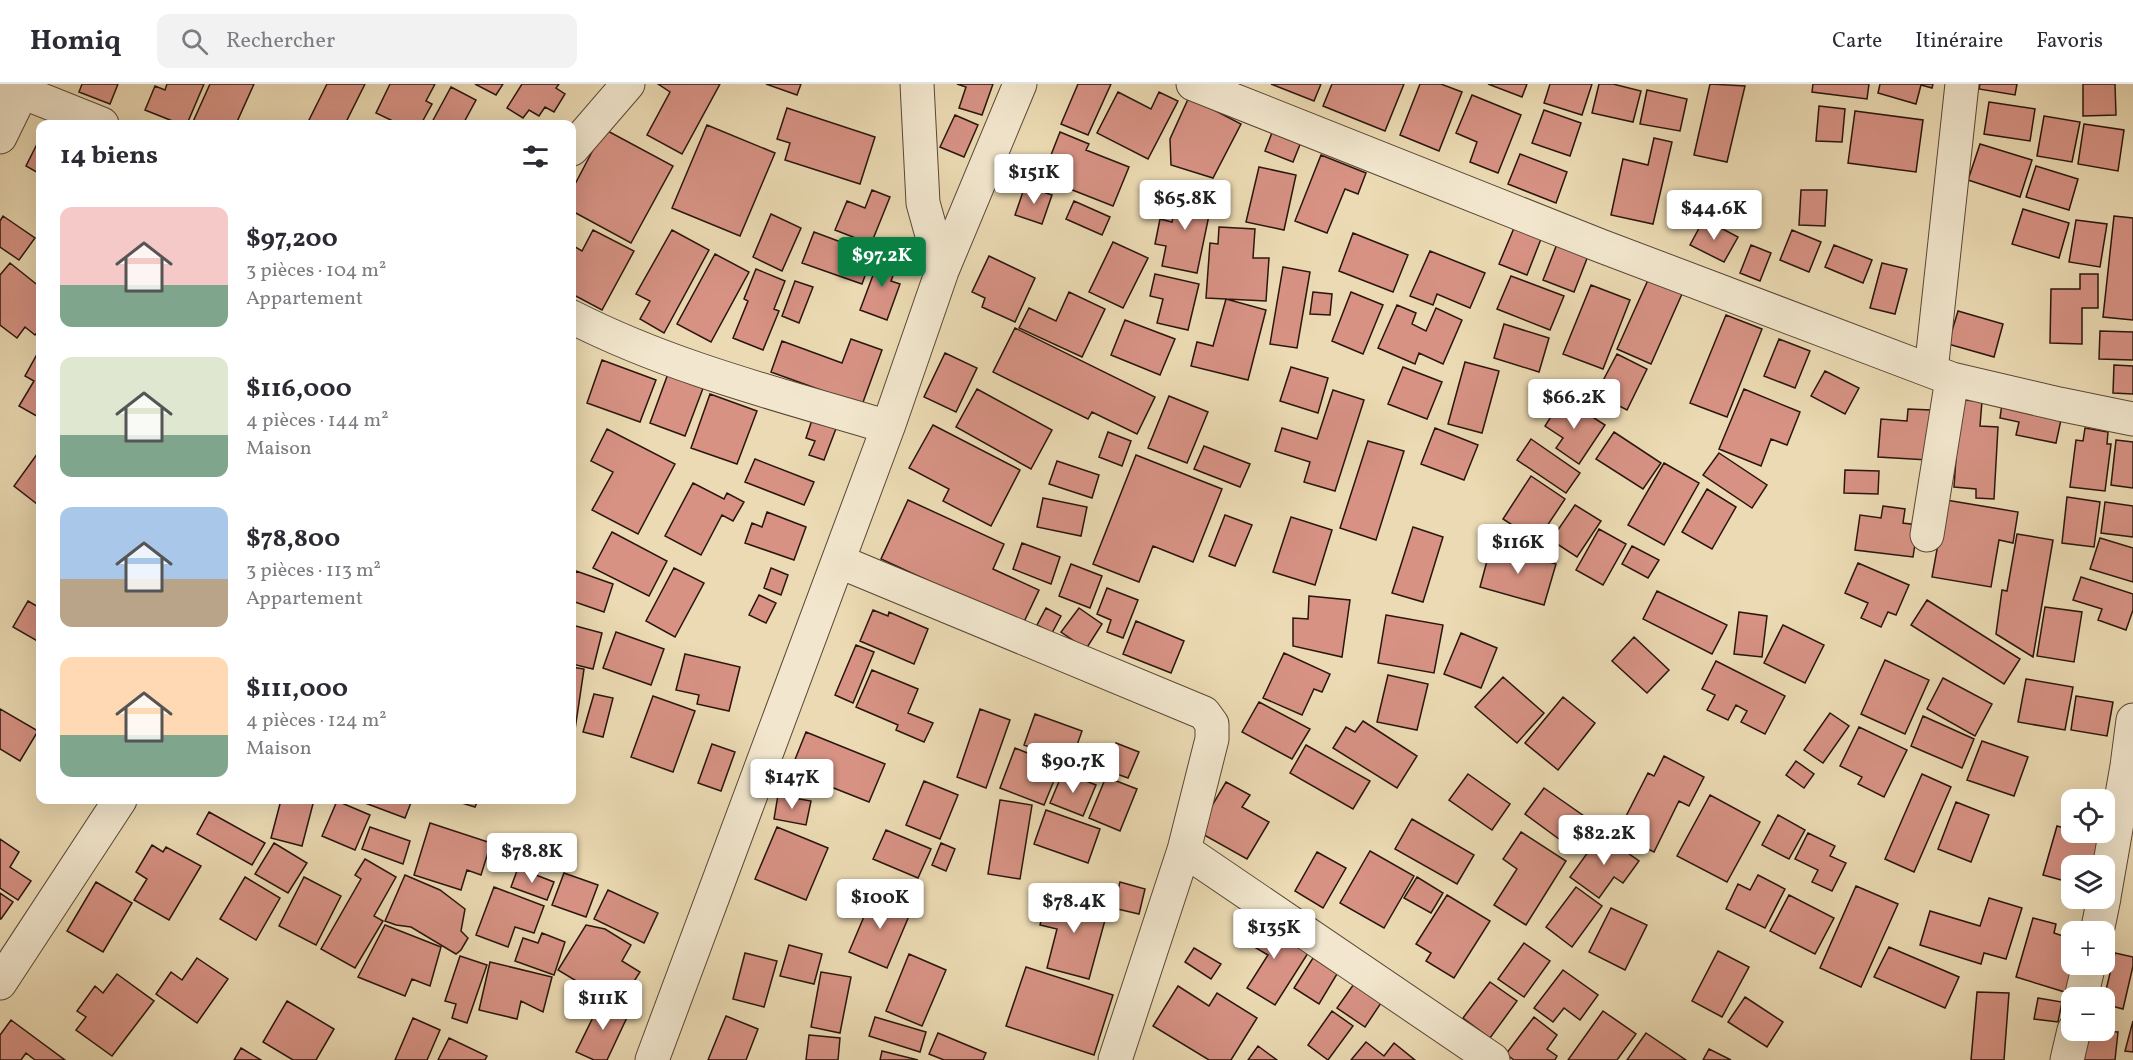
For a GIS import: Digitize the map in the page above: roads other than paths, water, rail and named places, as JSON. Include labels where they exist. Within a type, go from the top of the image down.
[{"type":"street","points":[[576,144],[628,84]]},
{"type":"street","points":[[917,84],[923,203],[942,271]]},
{"type":"street","points":[[651,1060],[888,427],[942,271],[1020,84]]},
{"type":"street","points":[[1193,84],[1601,246],[1941,375],[2133,419]]},
{"type":"street","points":[[1927,535],[1962,84]]},
{"type":"street","points":[[0,137],[12,88],[63,96],[96,120]]},
{"type":"street","points":[[576,319],[603,333],[700,371],[888,427]]},
{"type":"street","points":[[838,561],[1204,713],[1212,724],[1212,739],[1184,850],[1115,1060]]},
{"type":"street","points":[[2111,855],[2133,720]]},
{"type":"street","points":[[0,983],[117,804]]},
{"type":"street","points":[[1184,850],[1493,1060]]},
{"type":"street","points":[[2067,1060],[2071,1041]]}]
